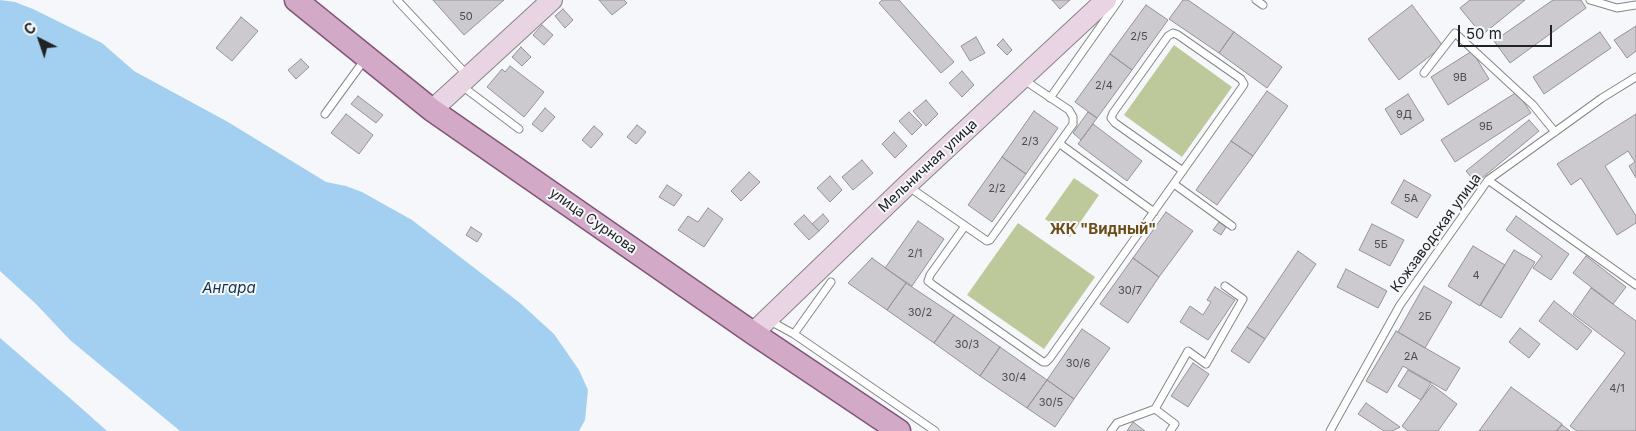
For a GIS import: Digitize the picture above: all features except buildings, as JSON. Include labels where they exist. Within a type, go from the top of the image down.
[{"type":"main road","name":"улица Сурнова","points":[[282,0],[330,42],[424,115],[747,346],[873,431]]},
{"type":"main road","name":"улица Сурнова","points":[[296,0],[432,110],[760,326],[899,431]]},
{"type":"street","points":[[432,110],[552,0]]},
{"type":"street","name":"Мельничная улица","points":[[760,326],[907,185],[1106,0]]},
{"type":"lane","points":[[397,0],[464,80],[519,129]]},
{"type":"lane","points":[[1050,98],[1119,0]]},
{"type":"lane","points":[[1256,0],[1263,5]]},
{"type":"lane","points":[[1590,0],[1617,8],[1636,6]]},
{"type":"lane","points":[[965,226],[930,275],[928,281],[1043,362],[1046,362],[1242,89],[1244,84],[1241,79],[1173,33],[1168,36],[1111,118],[1115,123],[1183,171]]},
{"type":"lane","points":[[1424,73],[1455,33],[1533,105],[1555,132]]},
{"type":"lane","points":[[326,114],[360,66]]},
{"type":"lane","name":"Кожзаводская улица","points":[[1332,430],[1400,304],[1488,180],[1602,98],[1636,77]]},
{"type":"lane","points":[[907,185],[965,226],[990,240],[1072,127],[1072,117],[1068,110],[1022,78]]},
{"type":"lane","points":[[1060,144],[1154,212]]},
{"type":"lane","points":[[1488,180],[1636,285]]},
{"type":"lane","points":[[1174,184],[1232,226]]},
{"type":"lane","points":[[794,334],[831,282]]},
{"type":"lane","points":[[1111,431],[1117,423],[1155,409],[1188,351],[1206,364],[1244,299],[1225,286]]},
{"type":"lane","points":[[760,326],[794,334],[935,431]]},
{"type":"lane","points":[[1155,409],[1175,424],[1170,431]]},
{"type":"green space","points":[[1174,45],[1232,87],[1182,157],[1124,115]]},
{"type":"green space","points":[[1074,178],[1099,195],[1070,237],[1045,219]]},
{"type":"green space","points":[[1018,223],[1095,277],[1044,349],[967,295]]},
{"type":"water","name":"Ангара","points":[[0,0],[15,2],[33,9],[102,43],[134,71],[228,122],[326,182],[362,192],[412,220],[520,303],[554,334],[579,370],[588,390],[585,420],[579,431],[180,431],[70,340],[36,304],[0,271]]},
{"type":"water","points":[[0,338],[79,406],[107,431],[0,431]]},
{"type":"district","name":"ЖК \"Видный\"","points":[[1103,229]]}]
